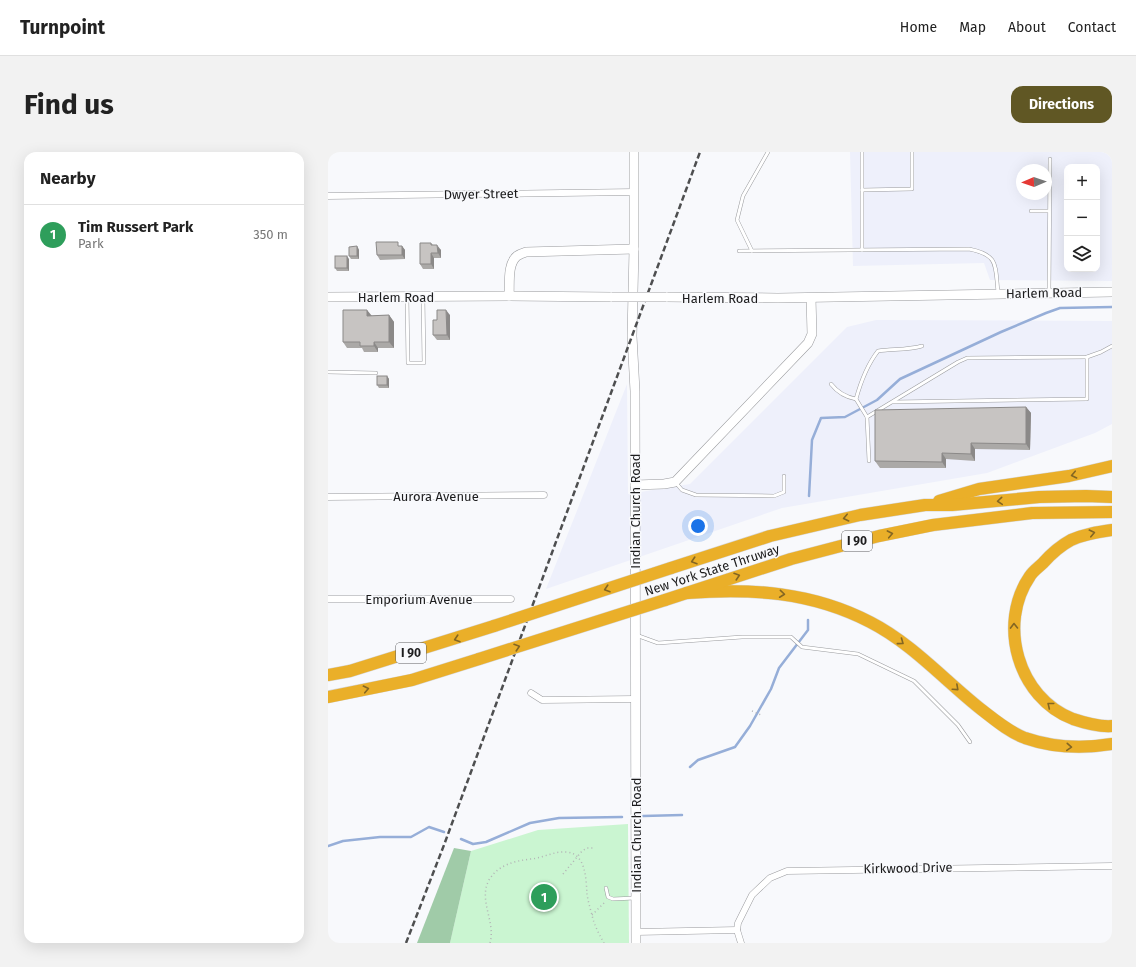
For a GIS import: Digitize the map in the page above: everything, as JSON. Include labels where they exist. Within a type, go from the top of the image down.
[{"type":"highway","points":[[926,504],[979,489],[1069,476],[1112,466]]},
{"type":"highway","name":"New York State Thruway","points":[[328,675],[350,671],[494,626],[770,536],[860,515],[926,504],[952,505],[1038,497],[1112,497]]},
{"type":"highway","name":"New York State Thruway","points":[[328,697],[412,680],[791,559],[886,534],[933,526],[1032,513],[1112,512]]},
{"type":"highway","points":[[1112,530],[1090,533],[1070,541],[1053,552],[1030,575],[1018,599],[1014,621],[1015,641],[1020,664],[1029,682],[1042,699],[1061,714],[1086,723],[1112,726]]},
{"type":"highway","points":[[687,593],[715,591],[762,592],[797,596],[821,602],[870,622],[892,635],[914,651],[972,702],[1000,724],[1024,738],[1047,745],[1072,748],[1112,744]]},
{"type":"main road","name":"Indian Church Road","points":[[634,152],[632,336],[635,391],[636,943]]},
{"type":"main road","points":[[509,296],[510,274],[513,262],[518,256],[526,252],[634,249]]},
{"type":"main road","name":"Harlem Road","points":[[328,297],[509,296],[811,298],[1112,292]]},
{"type":"main road","points":[[635,485],[675,482],[808,343],[812,334],[811,298]]},
{"type":"street","name":"Dwyer Street","points":[[328,196],[634,192]]},
{"type":"street","name":"Aurora Avenue","points":[[328,496],[544,495]]},
{"type":"street","name":"Emporium Avenue","points":[[328,599],[511,599]]},
{"type":"street","points":[[530,693],[542,700],[635,699]]},
{"type":"street","name":"Kirkwood Drive","points":[[737,930],[738,923],[752,895],[770,878],[787,871],[1112,866]]},
{"type":"street","points":[[636,932],[737,930],[741,943]]},
{"type":"lane","points":[[752,251],[737,220],[743,196],[768,152]]},
{"type":"lane","points":[[862,152],[862,250]]},
{"type":"lane","points":[[862,190],[912,190],[912,152]]},
{"type":"lane","points":[[1049,293],[1050,159]]},
{"type":"lane","points":[[1031,211],[1049,211]]},
{"type":"lane","points":[[738,251],[968,250],[983,252],[992,259],[996,268],[998,294]]},
{"type":"lane","points":[[407,297],[408,363],[424,363],[423,296]]},
{"type":"lane","points":[[869,460],[867,417],[856,399],[860,383],[870,361],[878,351],[922,346]]},
{"type":"lane","points":[[867,417],[967,358],[1087,357],[1112,346]]},
{"type":"lane","points":[[891,402],[1087,399],[1087,357]]},
{"type":"lane","points":[[328,372],[376,373]]},
{"type":"lane","points":[[831,384],[837,392],[847,397],[856,399]]},
{"type":"lane","points":[[675,482],[682,490],[696,495],[774,496],[784,492],[784,476]]},
{"type":"lane","points":[[636,635],[658,643],[742,637],[790,637],[802,647],[858,654],[914,681],[958,725],[970,742]]},
{"type":"lane","points":[[606,888],[608,897],[613,899],[636,898]]},
{"type":"path","points":[[752,711],[761,715]]},
{"type":"path","points":[[563,874],[582,851],[587,848],[593,848]]},
{"type":"path","points":[[490,943],[492,926],[487,910],[486,893],[488,881],[497,870],[509,863],[521,860],[538,859],[558,852],[567,852],[578,856],[583,865],[592,915],[604,943]]},
{"type":"path","points":[[592,915],[608,897]]},
{"type":"shaded area","points":[[850,152],[1112,152],[1112,281],[990,280],[984,263],[853,266]]},
{"type":"shaded area","points":[[876,320],[1112,321],[1112,424],[1095,433],[987,473],[782,508],[546,589],[627,384],[628,494],[690,484],[847,327]]},
{"type":"green space","points":[[628,824],[629,943],[450,943],[471,851],[538,830]]},
{"type":"green space","points":[[454,848],[471,851],[450,943],[417,943]]},
{"type":"building","points":[[376,242],[398,242],[398,246],[402,246],[402,255],[377,255]]},
{"type":"building","points":[[420,243],[431,243],[431,245],[437,245],[438,253],[431,253],[431,264],[420,264]]},
{"type":"building","points":[[357,246],[357,256],[349,256],[349,247]]},
{"type":"building","points":[[335,256],[347,256],[347,268],[335,268]]},
{"type":"building","points":[[343,310],[367,310],[367,316],[389,315],[389,342],[374,342],[374,346],[360,346],[360,342],[343,342]]},
{"type":"building","points":[[437,310],[446,310],[447,335],[433,335],[433,320],[437,320]]},
{"type":"building","points":[[377,376],[387,376],[387,385],[377,385]]},
{"type":"building","points":[[1026,407],[1026,444],[971,443],[971,454],[942,453],[942,462],[875,461],[875,410]]},
{"type":"waterway","points":[[809,496],[812,440],[821,418],[845,417],[877,400],[900,379],[1001,332],[1046,313],[1060,308],[1112,307]]},
{"type":"waterway","points":[[690,767],[698,760],[735,747],[750,726],[771,689],[779,668],[808,630],[808,620]]},
{"type":"waterway","points":[[643,816],[682,815]]},
{"type":"waterway","points":[[461,839],[473,844],[486,842],[530,823],[559,818],[622,817]]},
{"type":"waterway","points":[[328,846],[343,841],[380,837],[411,837],[429,827],[444,832]]},
{"type":"railway","points":[[406,943],[444,845],[700,152]]},
{"type":"place","name":"Tim Russert Park","points":[[544,897]]}]
